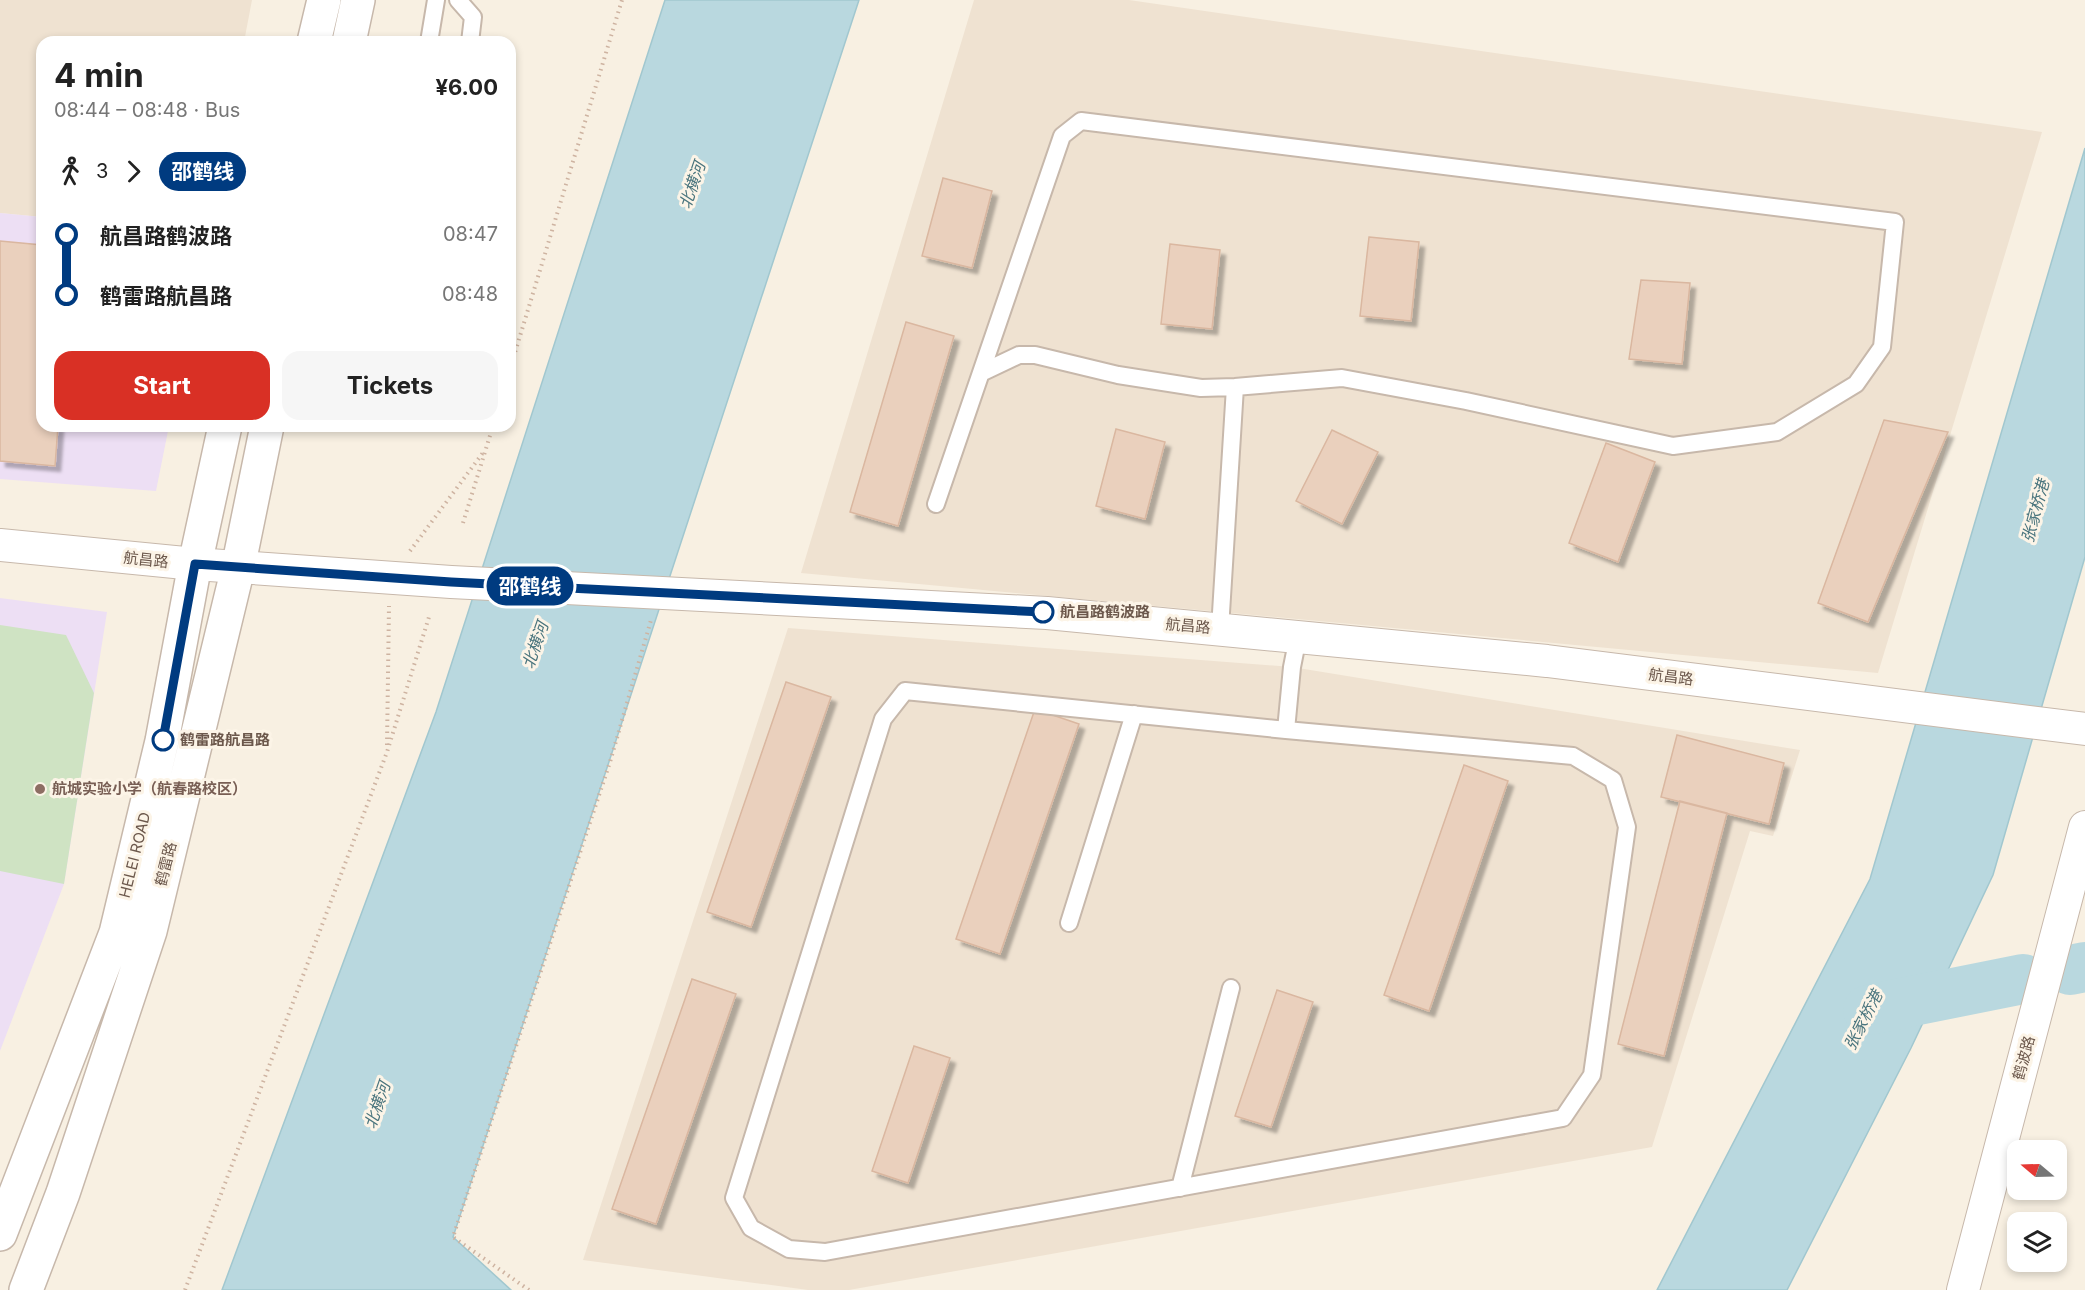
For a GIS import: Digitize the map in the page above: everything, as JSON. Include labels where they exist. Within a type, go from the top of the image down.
[{"type":"street","points":[[315,36],[324,0]]},
{"type":"street","points":[[350,36],[358,0]]},
{"type":"street","name":"HELEI ROAD","points":[[0,1234],[116,933],[162,741],[195,564],[224,432]]},
{"type":"street","name":"鹤雷路","points":[[26,1290],[63,1193],[150,931],[238,568],[266,432]]},
{"type":"street","name":"航昌路","points":[[0,545],[238,568],[451,582],[1047,613],[1547,661],[2085,729]]},
{"type":"street","name":"鹤波路","points":[[1964,1290],[2085,827]]},
{"type":"lane","points":[[430,36],[436,0]]},
{"type":"lane","points":[[458,0],[473,16],[471,36]]},
{"type":"lane","points":[[936,504],[1062,136],[1081,121],[1895,222],[1882,347],[1856,384],[1777,432],[1673,446],[1466,401],[1342,378],[1201,388],[1118,375],[1035,354],[1019,355],[981,373]]},
{"type":"lane","points":[[1220,629],[1235,387]]},
{"type":"lane","points":[[1286,730],[1292,667],[1298,637]]},
{"type":"lane","points":[[905,691],[1134,714],[1573,756],[1613,780],[1628,827],[1592,1075],[1563,1118],[825,1252],[789,1249],[751,1228],[734,1198],[883,719],[905,691]]},
{"type":"lane","points":[[1069,923],[1134,714]]},
{"type":"lane","points":[[1180,1188],[1231,988]]},
{"type":"path","points":[[516,349],[622,0]]},
{"type":"path","points":[[463,522],[491,432]]},
{"type":"path","points":[[387,752],[390,578],[485,450]]},
{"type":"path","points":[[528,1290],[453,1237],[610,762],[659,592]]},
{"type":"path","points":[[185,1290],[387,752],[429,617]]},
{"type":"shaded area","points":[[0,0],[252,0],[245,36],[36,36],[36,216],[0,213]]},
{"type":"shaded area","points":[[974,0],[1129,0],[2042,132],[1878,673],[801,573]]},
{"type":"shaded area","points":[[0,213],[36,216],[36,432],[168,432],[156,491],[0,479]]},
{"type":"shaded area","name":"航城实验小学（航春路校区）","points":[[0,598],[107,612],[64,884],[0,1051]]},
{"type":"shaded area","points":[[788,628],[1292,667],[1800,750],[1773,836],[1750,831],[1652,1147],[849,1290],[808,1290],[583,1260]]},
{"type":"green space","name":"航城实验小学（航春路校区）","points":[[0,625],[66,635],[94,693],[64,884],[0,871]]},
{"type":"water","name":"北横河","points":[[665,0],[859,0],[453,1237],[511,1290],[222,1290],[436,712]]},
{"type":"water","name":"张家桥港","points":[[2085,148],[2085,557],[1993,875],[1911,1048],[1787,1290],[1657,1290],[1870,879]]},
{"type":"building","points":[[943,178],[992,191],[972,268],[922,256]]},
{"type":"building","points":[[1369,237],[1419,242],[1411,321],[1360,316]]},
{"type":"building","points":[[0,241],[36,244],[36,432],[58,432],[55,466],[0,461]]},
{"type":"building","points":[[1170,244],[1220,250],[1212,329],[1161,324]]},
{"type":"building","points":[[1641,280],[1690,283],[1682,364],[1629,359]]},
{"type":"building","points":[[906,322],[954,336],[898,526],[850,512]]},
{"type":"building","points":[[1884,420],[1948,432],[1868,622],[1818,603]]},
{"type":"building","points":[[1116,429],[1165,442],[1145,519],[1096,506]]},
{"type":"building","points":[[1332,430],[1378,452],[1342,524],[1296,501]]},
{"type":"building","points":[[1606,443],[1655,462],[1618,562],[1569,543]]},
{"type":"building","points":[[786,682],[831,697],[751,927],[707,912]]},
{"type":"building","points":[[1035,709],[1079,724],[1000,954],[956,939]]},
{"type":"building","points":[[1677,735],[1784,763],[1769,824],[1661,797]]},
{"type":"building","points":[[1464,765],[1508,781],[1429,1011],[1384,995]]},
{"type":"building","points":[[1680,801],[1727,813],[1664,1056],[1618,1044]]},
{"type":"building","points":[[692,979],[736,994],[656,1224],[612,1209]]},
{"type":"building","points":[[1277,990],[1313,1002],[1271,1127],[1235,1116]]},
{"type":"building","points":[[914,1046],[950,1058],[908,1183],[872,1171]]},
{"type":"waterway","points":[[2070,970],[2085,967]]},
{"type":"waterway","name":"张家桥港","points":[[1868,1010],[2023,979]]},
{"type":"bus line","name":"邵鹤线","points":[[163,740],[195,564],[451,582],[1043,612]]},
{"type":"place","name":"航昌路鹤波路","points":[[1043,612]]},
{"type":"place","name":"鹤雷路航昌路","points":[[163,740]]},
{"type":"place","name":"航城实验小学（航春路校区）","points":[[40,789]]}]
